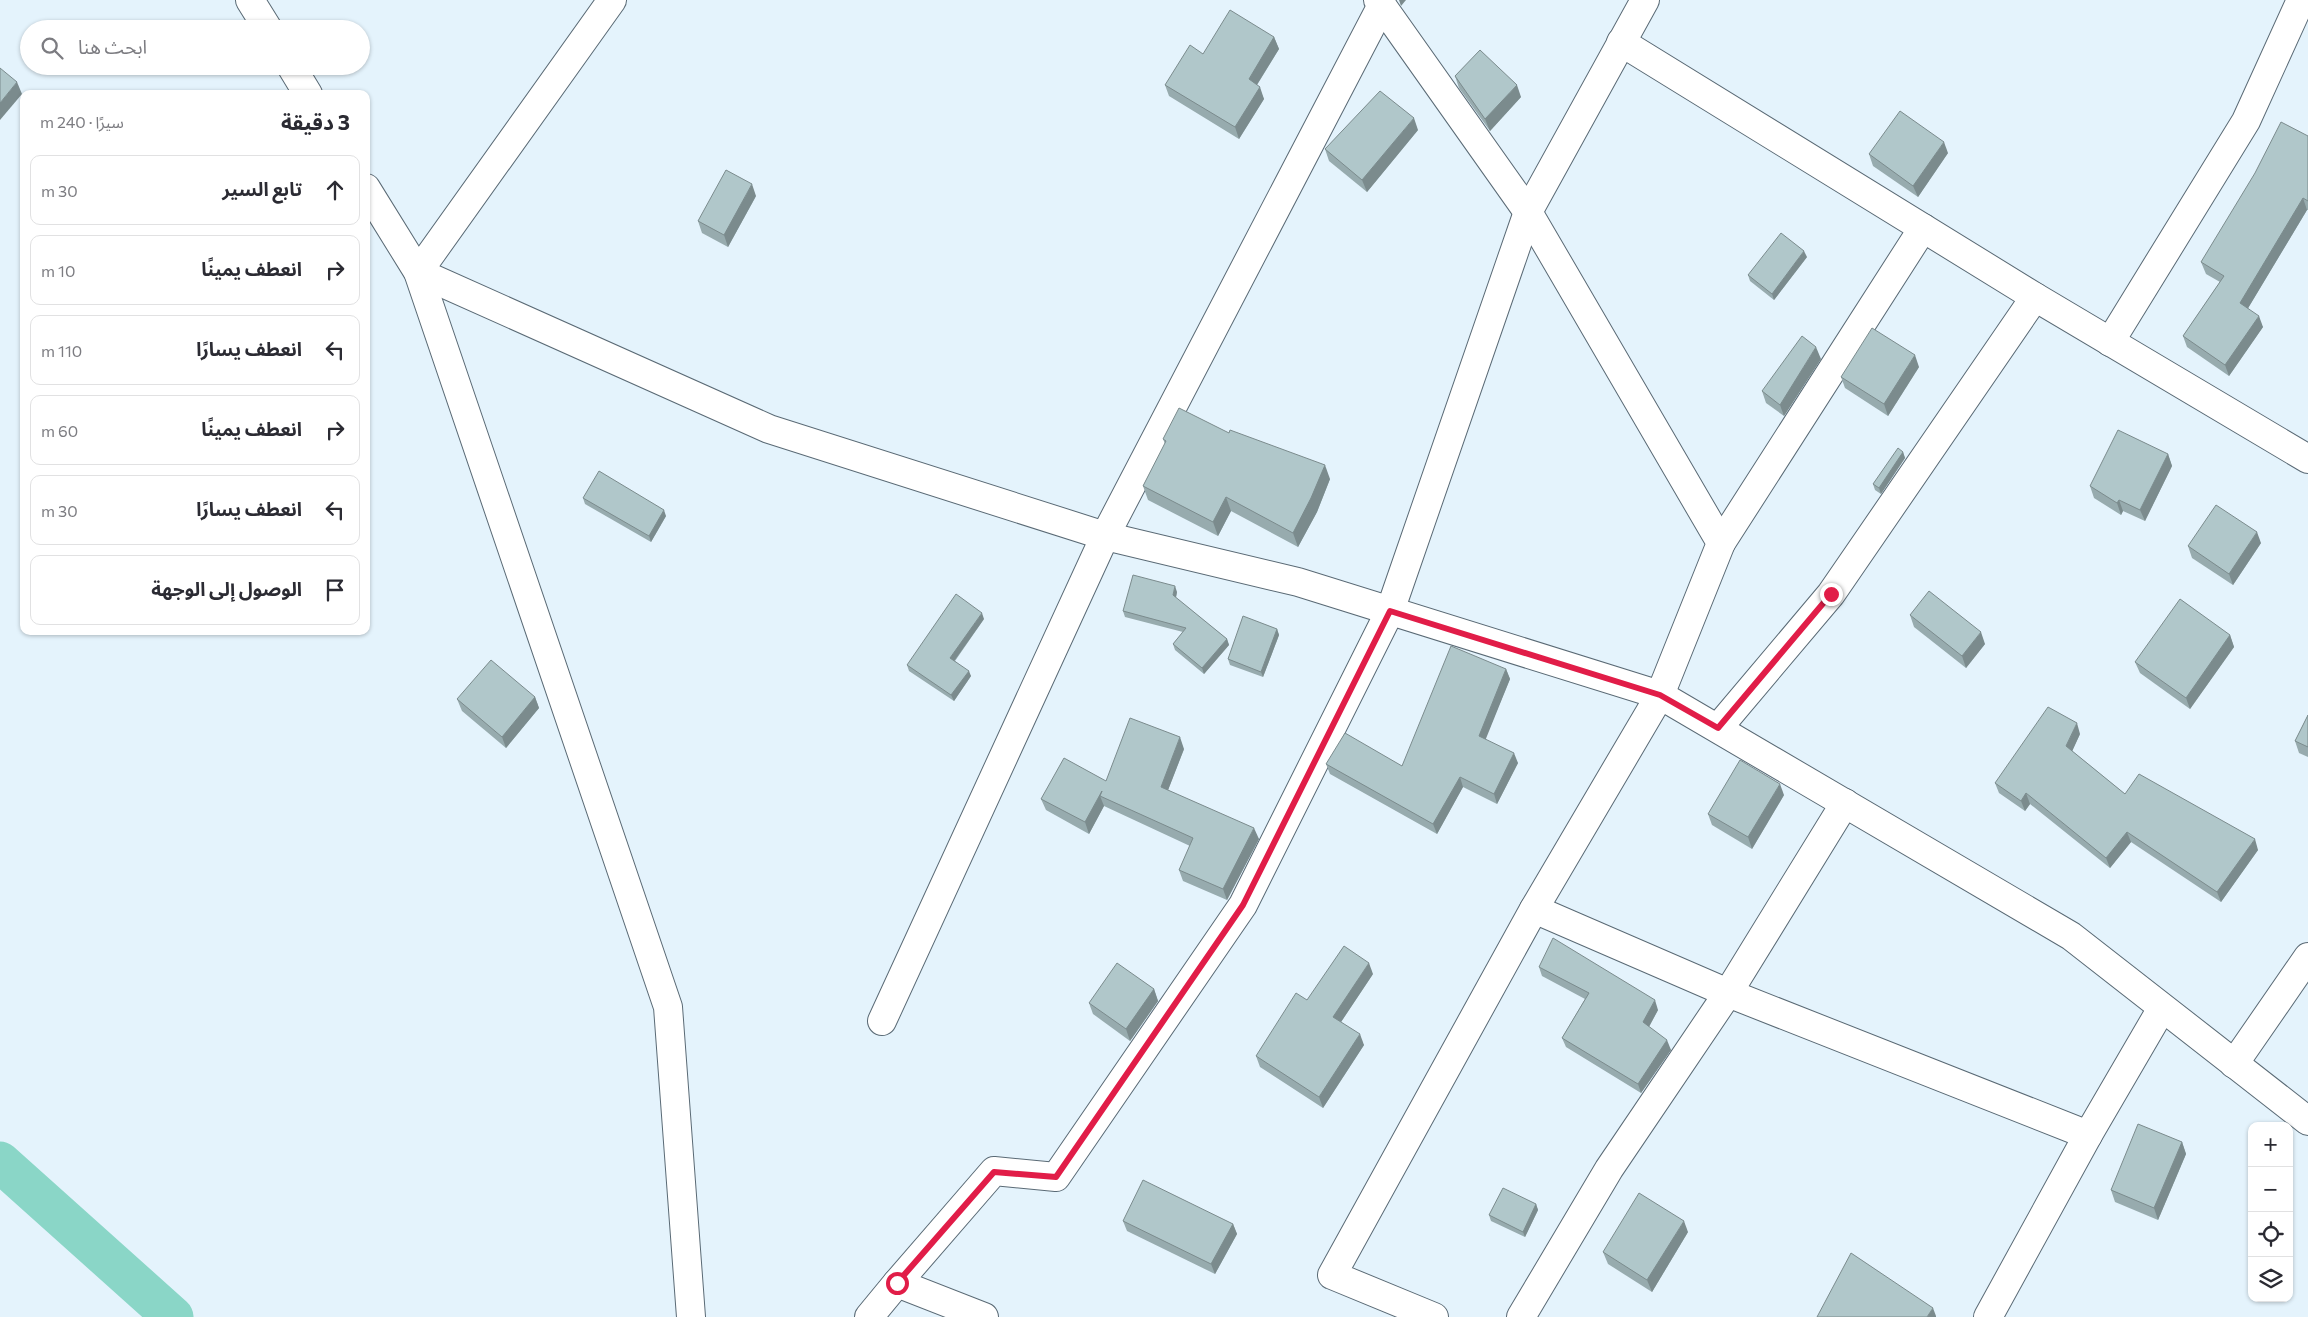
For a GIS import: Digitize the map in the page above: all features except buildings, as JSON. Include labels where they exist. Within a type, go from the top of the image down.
[{"type":"street","points":[[250,0],[262,20]]},
{"type":"street","points":[[418,272],[612,0]]},
{"type":"street","points":[[869,1317],[994,1172],[1056,1177],[1243,905],[1390,611],[1528,212],[1645,0]]},
{"type":"street","points":[[2110,342],[2246,121],[2301,0]]},
{"type":"street","points":[[882,1021],[1106,536],[1380,2],[1528,212],[1721,543]]},
{"type":"street","points":[[1621,42],[2035,297],[2308,459]]},
{"type":"street","points":[[296,75],[306,90]]},
{"type":"street","points":[[370,194],[418,272],[668,1007],[691,1317]]},
{"type":"street","points":[[1434,1317],[1332,1275],[1534,908],[1660,695],[1721,543],[1923,228]]},
{"type":"street","points":[[418,272],[769,429],[1106,536],[1298,582],[1660,695],[2071,936],[2308,1121]]},
{"type":"street","points":[[1718,728],[1831,594],[2035,297]]},
{"type":"street","points":[[1521,1317],[1609,1169],[1728,993],[1845,804]]},
{"type":"street","points":[[1534,908],[1728,993],[2088,1135]]},
{"type":"street","points":[[2234,1064],[2308,957]]},
{"type":"street","points":[[1988,1317],[2088,1135],[2162,1008]]},
{"type":"street","points":[[897,1283],[984,1317]]},
{"type":"waterway","points":[[0,1162],[173,1317]]},
{"type":"route","points":[[897,1283],[994,1172],[1056,1177],[1243,905],[1390,611],[1660,695],[1718,728],[1831,594]]}]
